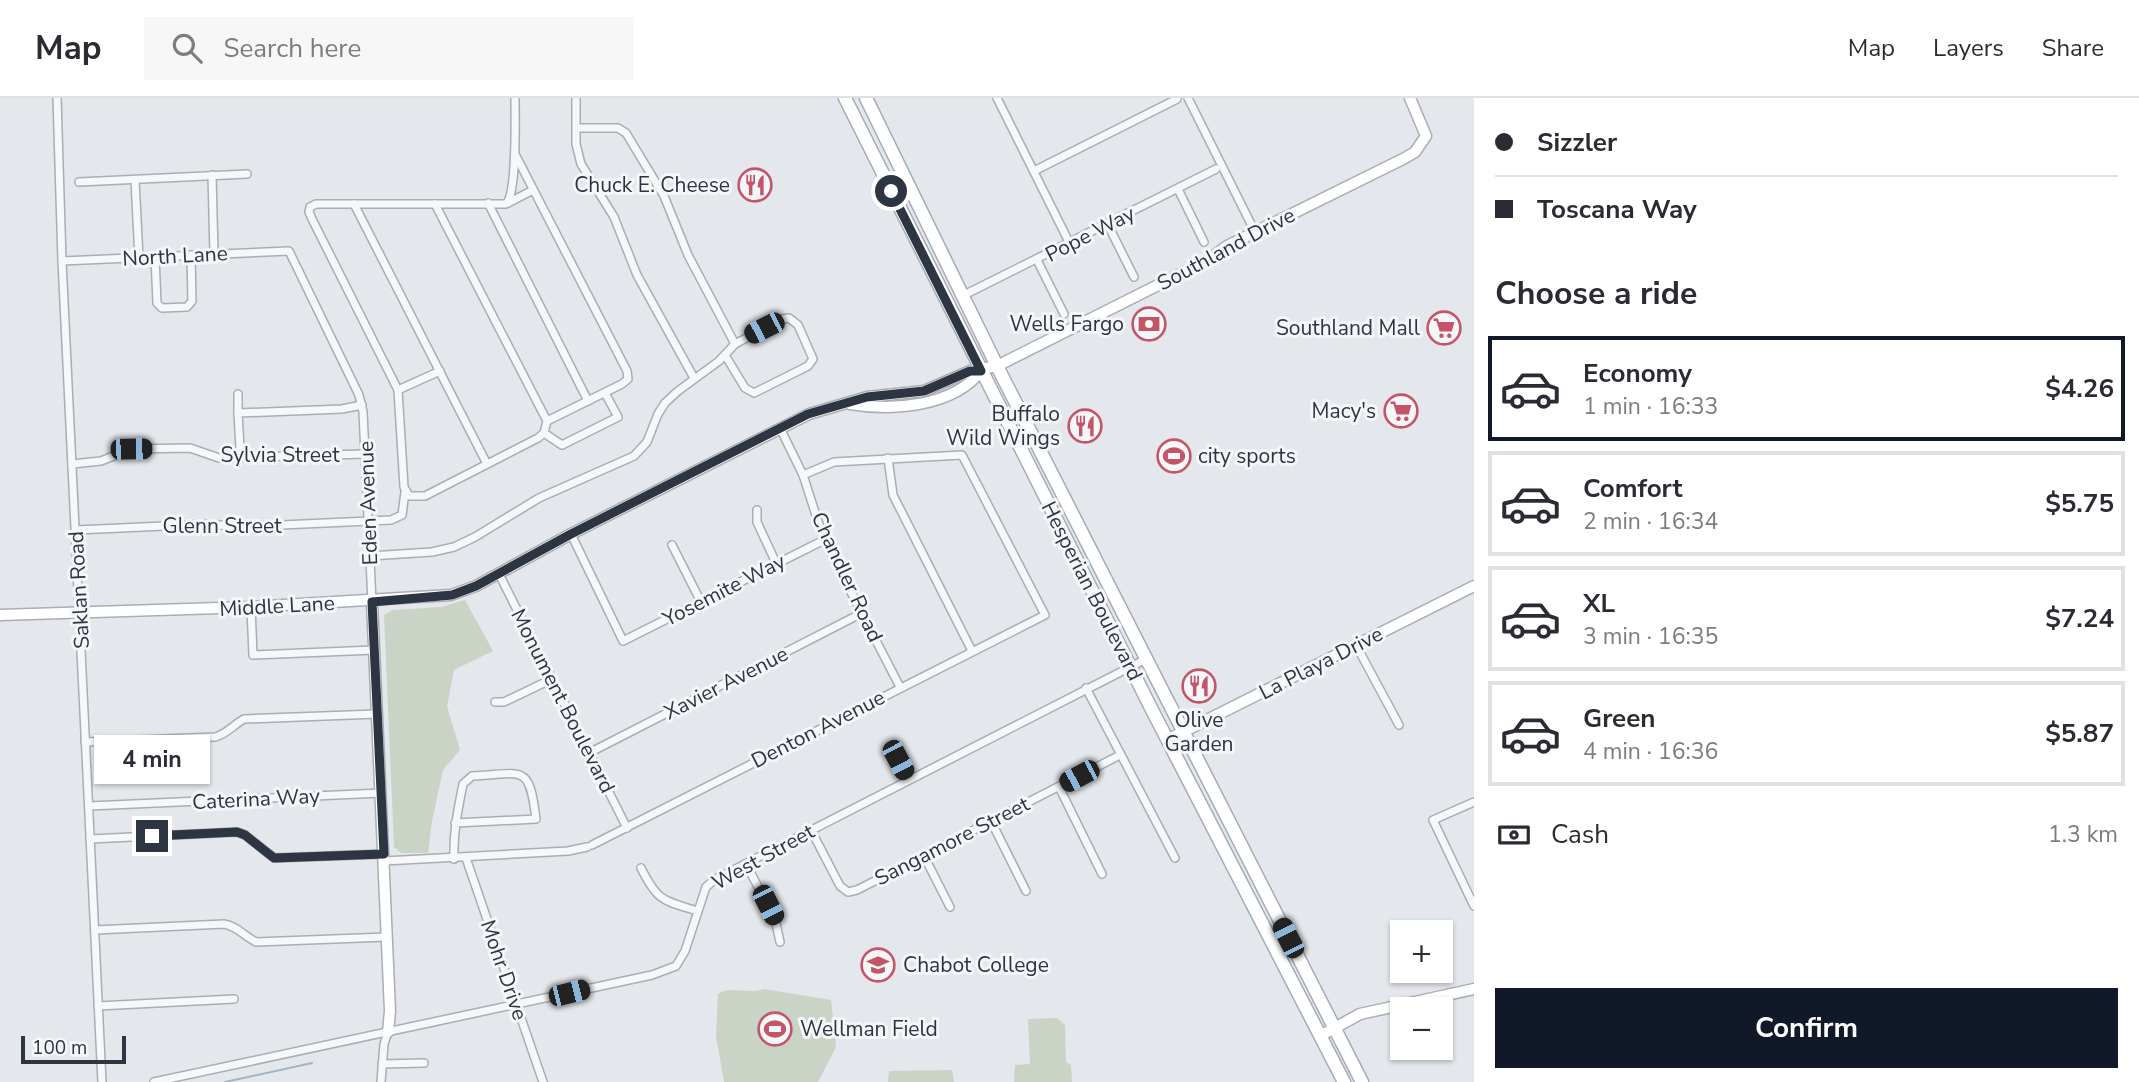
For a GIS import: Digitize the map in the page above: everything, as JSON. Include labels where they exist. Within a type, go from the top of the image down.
[{"type":"main road","name":"Hesperian Boulevard","points":[[845,98],[1167,740],[1344,1082]]},
{"type":"main road","name":"Hesperian Boulevard","points":[[866,98],[997,366],[1362,1082]]},
{"type":"street","name":"Saklan Road","points":[[57,98],[62,261],[102,1082]]},
{"type":"street","points":[[506,204],[512,192],[515,98]]},
{"type":"street","points":[[576,98],[577,150],[581,164],[617,223],[637,275],[694,378]]},
{"type":"street","points":[[999,98],[1070,244]]},
{"type":"street","points":[[1188,98],[1255,232]]},
{"type":"street","name":"Southland Drive","points":[[981,371],[997,366],[1174,277],[1255,232],[1415,152],[1426,136],[1410,98]]},
{"type":"street","points":[[1034,171],[1177,99]]},
{"type":"street","points":[[577,128],[618,128],[626,133],[664,196],[688,255],[735,344]]},
{"type":"street","points":[[515,154],[627,371],[626,382],[547,421]]},
{"type":"street","name":"Pope Way","points":[[962,296],[1216,169]]},
{"type":"street","points":[[79,183],[247,174]]},
{"type":"street","points":[[212,176],[214,254]]},
{"type":"street","points":[[135,180],[139,257]]},
{"type":"street","points":[[1178,189],[1204,242]]},
{"type":"street","points":[[435,204],[547,421],[544,433],[425,496],[413,497],[405,492],[398,390],[309,212],[312,205],[316,204],[435,204],[488,204],[506,204],[533,190]]},
{"type":"street","points":[[354,204],[487,464]]},
{"type":"street","points":[[488,204],[588,401]]},
{"type":"street","points":[[1108,225],[1133,277]]},
{"type":"street","name":"North Lane","points":[[62,261],[289,251]]},
{"type":"street","name":"Eden Avenue","points":[[289,251],[362,405],[390,1012],[381,1082]]},
{"type":"street","points":[[155,257],[157,303],[162,308],[187,307],[192,301],[191,255]]},
{"type":"street","points":[[1037,260],[1064,314]]},
{"type":"street","points":[[369,556],[432,552],[454,547],[538,498],[634,456],[647,442],[658,414],[666,403],[694,378],[735,344],[789,318],[798,325],[813,359],[808,366],[754,393],[745,388],[725,355]]},
{"type":"street","points":[[398,390],[440,371]]},
{"type":"street","name":"Middle Lane","points":[[0,615],[372,602],[452,595],[499,574],[571,534],[817,411],[867,397],[924,391],[970,371],[981,371]]},
{"type":"street","points":[[544,433],[562,445],[618,417],[605,393]]},
{"type":"street","points":[[238,394],[240,448]]},
{"type":"street","points":[[238,413],[342,409],[362,405]]},
{"type":"street","name":"Chandler Road","points":[[780,428],[803,475],[824,540],[900,687]]},
{"type":"street","name":"Sylvia Street","points":[[72,464],[101,461],[131,449],[190,448],[219,458],[366,454]]},
{"type":"street","name":"Denton Avenue","points":[[90,839],[237,832],[245,835],[274,858],[466,859],[568,851],[589,846],[627,828],[1045,615],[962,455],[888,458]]},
{"type":"street","points":[[803,475],[834,462],[888,458],[893,495],[972,651]]},
{"type":"street","name":"Glenn Street","points":[[76,530],[209,524],[239,527],[391,520],[402,515],[405,492]]},
{"type":"street","points":[[757,510],[757,522],[776,563]]},
{"type":"street","name":"Yosemite Way","points":[[571,534],[623,641],[824,540]]},
{"type":"street","points":[[672,545],[701,602]]},
{"type":"street","name":"Monument Boulevard","points":[[499,574],[627,828]]},
{"type":"street","name":"La Playa Drive","points":[[1167,740],[1474,586]]},
{"type":"street","points":[[251,607],[253,655],[374,650]]},
{"type":"street","name":"Xavier Avenue","points":[[589,753],[862,613]]},
{"type":"street","points":[[1356,645],[1399,725]]},
{"type":"street","name":"West Street","points":[[154,1082],[652,975],[676,966],[685,951],[706,887],[713,880],[1146,659]]},
{"type":"street","points":[[495,702],[504,702],[552,679]]},
{"type":"street","points":[[1086,688],[1175,858]]},
{"type":"street","points":[[85,742],[215,737],[224,735],[244,719],[377,714]]},
{"type":"street","points":[[892,748],[908,780]]},
{"type":"street","name":"Sangamore Street","points":[[811,831],[840,887],[848,892],[858,890],[1120,755]]},
{"type":"street","points":[[454,859],[455,823],[463,784],[472,776],[519,774],[527,777],[531,783],[537,819],[455,823]]},
{"type":"street","points":[[1059,787],[1102,874]]},
{"type":"street","name":"Caterina Way","points":[[89,806],[381,793]]},
{"type":"street","points":[[1474,802],[1433,820],[1474,906]]},
{"type":"street","points":[[991,821],[1026,891]]},
{"type":"street","points":[[924,856],[950,907]]},
{"type":"street","name":"Mohr Drive","points":[[466,859],[543,1082]]},
{"type":"street","points":[[746,864],[775,919],[780,942]]},
{"type":"street","points":[[642,868],[652,890],[661,899],[697,911]]},
{"type":"street","points":[[95,930],[224,924],[234,926],[256,942],[386,937]]},
{"type":"street","points":[[1320,1036],[1370,1011],[1474,989]]},
{"type":"street","points":[[98,1006],[234,999]]},
{"type":"street","points":[[382,1064],[424,1063]]},
{"type":"green space","points":[[465,600],[493,651],[454,670],[447,706],[460,750],[443,770],[428,853],[401,853],[394,847],[384,615],[393,610],[441,607]]},
{"type":"green space","name":"Wellman Field","points":[[764,989],[831,1000],[836,1047],[818,1082],[724,1082],[716,1036],[718,994],[729,990]]},
{"type":"green space","points":[[1057,1018],[1065,1025],[1066,1062],[1071,1065],[1072,1082],[1014,1082],[1015,1065],[1030,1064],[1028,1019]]},
{"type":"green space","points":[[952,1070],[954,1082],[888,1082],[889,1071]]},
{"type":"waterway","points":[[225,1082],[312,1063]]},
{"type":"place","name":"Chuck E. Cheese","points":[[755,185]]},
{"type":"place","name":"Wells Fargo","points":[[1149,324]]},
{"type":"place","name":"Southland Mall","points":[[1444,328]]},
{"type":"place","name":"Macy's","points":[[1401,411]]},
{"type":"place","name":"Buffalo Wild Wings","points":[[1085,426]]},
{"type":"place","name":"city sports","points":[[1174,456]]},
{"type":"place","name":"Olive Garden","points":[[1199,686]]},
{"type":"place","name":"Chabot College","points":[[878,965]]},
{"type":"place","name":"Wellman Field","points":[[775,1029]]},
{"type":"route","points":[[152,836],[237,832],[245,835],[274,858],[384,854],[372,602],[435,598],[476,586],[571,534],[808,414],[867,397],[924,391],[970,371],[981,371],[891,191]]}]
